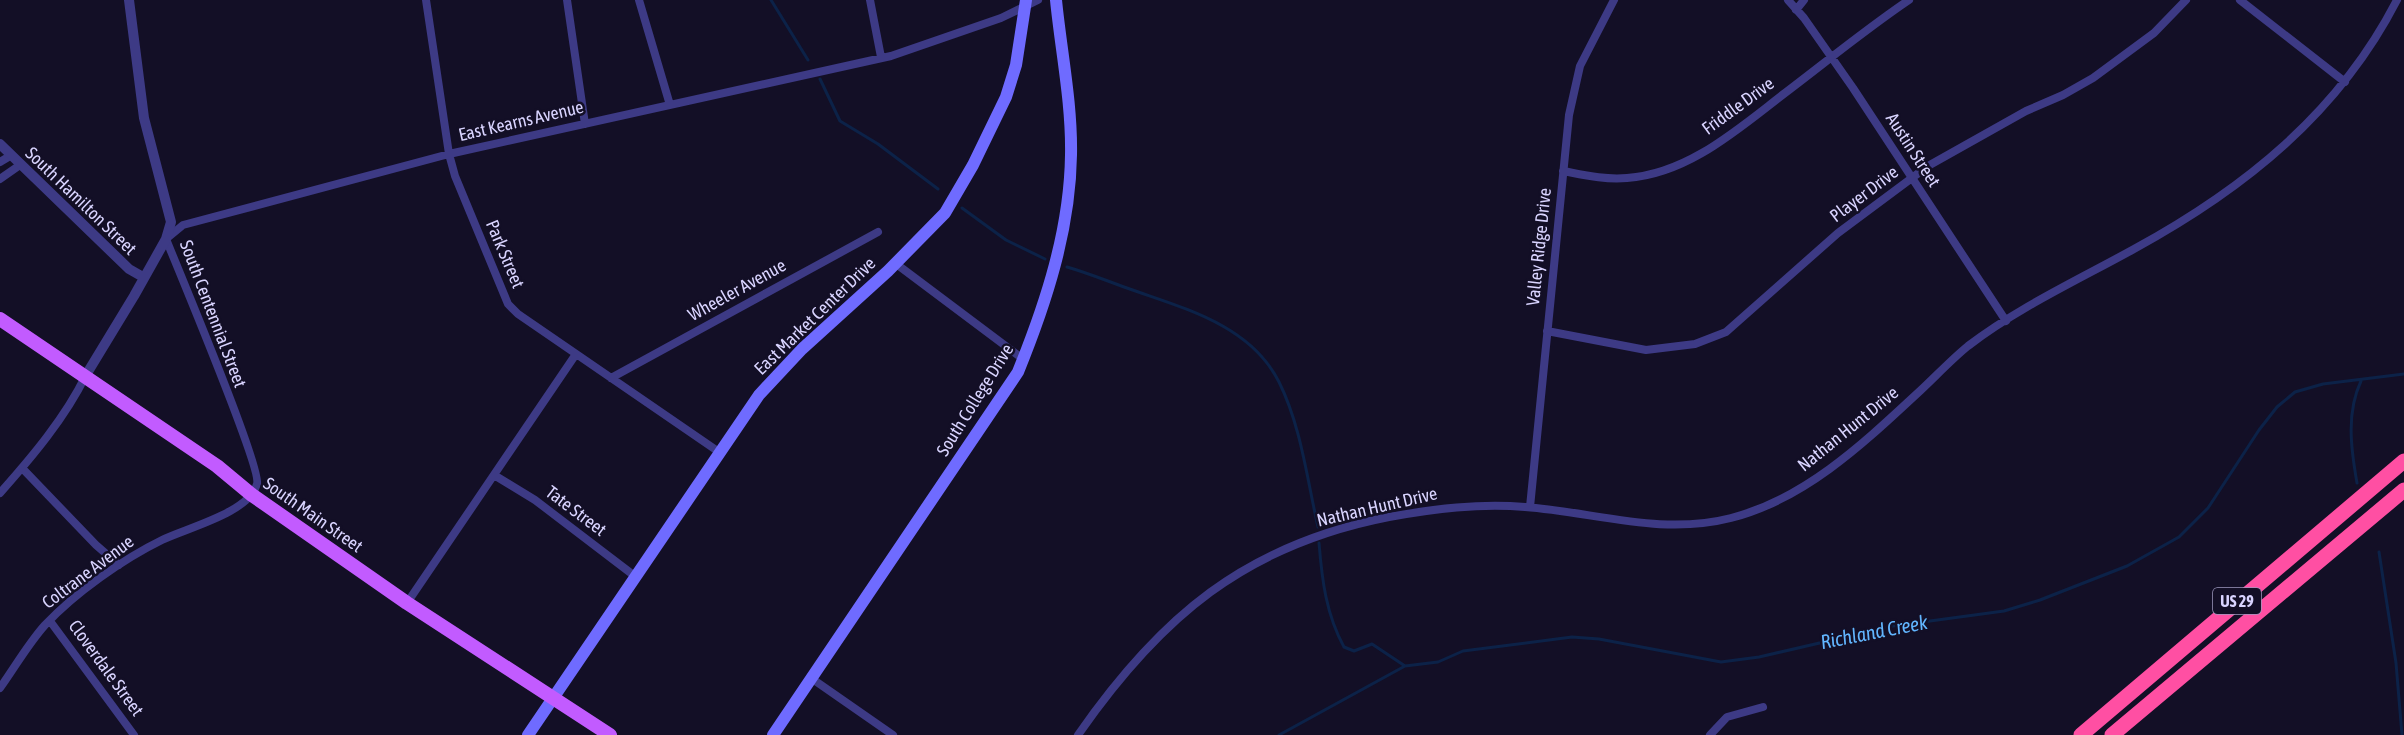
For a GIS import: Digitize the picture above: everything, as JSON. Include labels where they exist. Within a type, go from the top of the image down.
[{"type":"highway","name":"US 29","points":[[2081,735],[2404,461]]},
{"type":"highway","name":"US 29","points":[[2112,735],[2404,490]]},
{"type":"main road","name":"South College Drive","points":[[773,735],[988,416],[1023,358],[1045,302],[1062,234],[1071,156],[1069,105],[1056,0]]},
{"type":"main road","name":"East Market Center Drive","points":[[528,735],[759,395],[802,349],[945,213],[974,165],[1006,97],[1016,65],[1030,2]]},
{"type":"main road","name":"South Main Street","points":[[0,319],[86,375],[217,466],[252,495],[407,603],[610,735]]},
{"type":"street","name":"South Centennial Street","points":[[129,0],[144,118],[171,222],[166,239],[258,477],[252,495]]},
{"type":"street","name":"Park Street","points":[[426,0],[449,154],[455,176],[508,304],[576,354],[719,452]]},
{"type":"street","points":[[567,0],[585,124]]},
{"type":"street","points":[[639,0],[670,105]]},
{"type":"street","points":[[870,0],[881,57]]},
{"type":"street","name":"Valley Ridge Drive","points":[[1530,507],[1569,115],[1580,66],[1614,0]]},
{"type":"street","name":"Austin Street","points":[[1788,0],[1831,58],[2006,321]]},
{"type":"street","points":[[1796,10],[1804,0]]},
{"type":"street","name":"Friddle Drive","points":[[1563,171],[1605,179],[1628,178],[1671,168],[1729,136],[1872,25],[1909,0]]},
{"type":"street","name":"Player Drive","points":[[1547,331],[1646,350],[1678,348],[1715,337],[1737,324],[1838,234],[1912,179],[1971,141],[2093,78],[2154,33],[2186,0]]},
{"type":"street","points":[[2240,0],[2345,82]]},
{"type":"street","name":"Nathan Hunt Drive","points":[[1078,735],[1105,696],[1160,633],[1214,588],[1276,551],[1343,528],[1420,511],[1455,507],[1530,507],[1634,523],[1676,525],[1714,522],[1758,509],[1786,496],[1846,456],[1967,347],[2006,321],[2139,247],[2224,194],[2285,147],[2345,82],[2397,0]]},
{"type":"street","name":"East Kearns Avenue","points":[[86,375],[166,239],[183,225],[449,154],[881,57],[1001,18],[1030,2]]},
{"type":"street","name":"South Hamilton Street","points":[[0,144],[129,269],[143,277]]},
{"type":"street","points":[[0,162],[10,156]]},
{"type":"street","points":[[0,179],[20,165]]},
{"type":"street","name":"Wheeler Avenue","points":[[611,378],[878,232]]},
{"type":"street","points":[[895,263],[1023,358]]},
{"type":"street","points":[[407,603],[576,354]]},
{"type":"street","points":[[0,493],[22,468],[75,396],[86,375]]},
{"type":"street","points":[[22,468],[96,545],[119,565]]},
{"type":"street","name":"Tate Street","points":[[494,475],[535,500],[636,577]]},
{"type":"street","name":"Coltrane Avenue","points":[[0,688],[50,621],[119,565],[174,534],[232,510],[252,495]]},
{"type":"street","name":"Cloverdale Street","points":[[50,621],[134,735]]},
{"type":"street","points":[[811,678],[894,735]]},
{"type":"street","points":[[1710,735],[1727,717],[1763,706]]},
{"type":"waterway","points":[[771,0],[808,60]]},
{"type":"waterway","points":[[820,79],[840,121],[878,144],[938,189]]},
{"type":"waterway","points":[[962,208],[1006,240],[1045,259]]},
{"type":"waterway","points":[[1067,267],[1192,311],[1233,332],[1251,346],[1266,362],[1287,399],[1303,453],[1318,527]]},
{"type":"waterway","name":"Richland Creek","points":[[1279,735],[1405,666],[1438,662],[1463,651],[1572,637],[1599,639],[1721,662],[1759,657],[1893,626],[2004,611],[2040,600],[2127,566],[2179,537],[2208,508],[2259,430],[2277,407],[2295,392],[2323,384],[2404,374]]},
{"type":"waterway","points":[[2357,483],[2351,431],[2353,406],[2361,381]]},
{"type":"waterway","points":[[1319,543],[1326,596],[1333,622],[1344,647],[1354,651],[1372,644],[1405,666]]},
{"type":"waterway","points":[[2379,552],[2396,663],[2402,735]]}]
